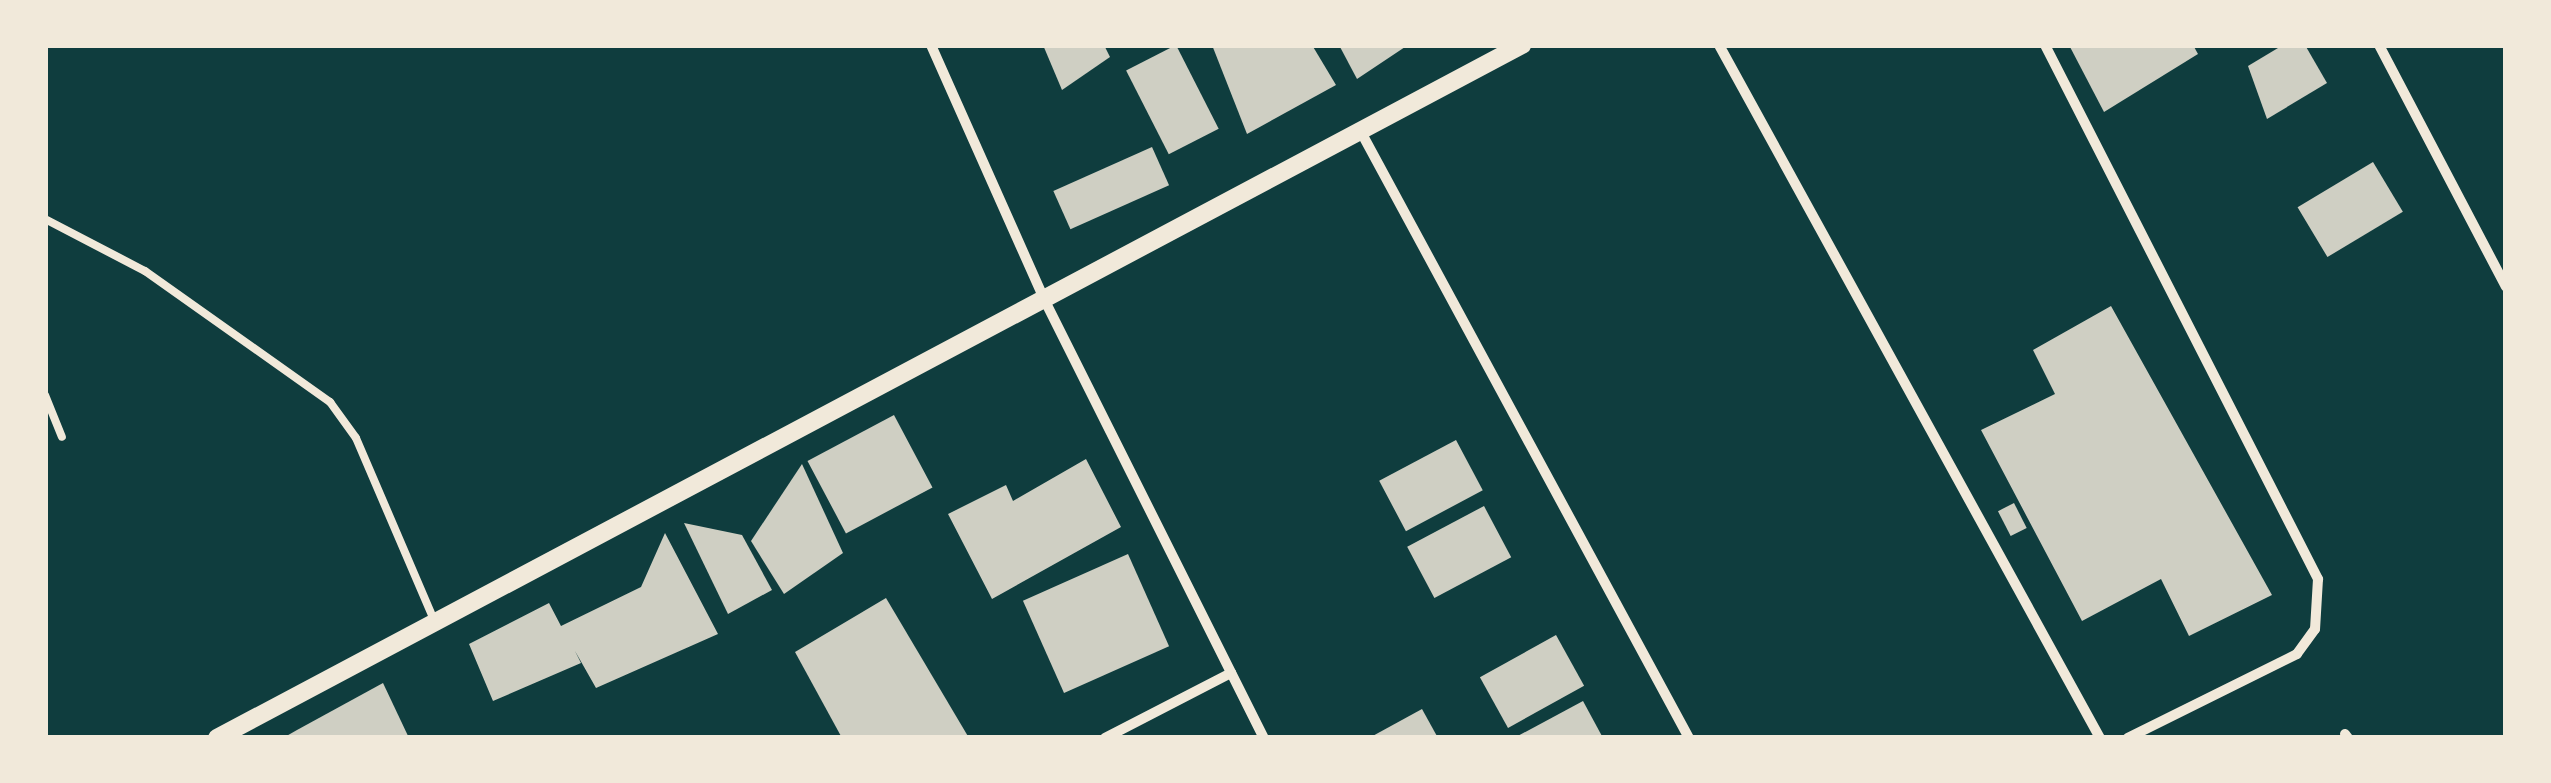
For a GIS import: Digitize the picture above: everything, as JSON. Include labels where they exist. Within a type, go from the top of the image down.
[{"type":"street","points":[[931,45],[1045,301],[1264,738]]},
{"type":"street","points":[[217,738],[1522,45]]},
{"type":"street","points":[[1719,45],[2100,738]]},
{"type":"street","points":[[2045,45],[2318,578],[2315,629],[2298,654],[2128,738]]},
{"type":"street","points":[[2379,45],[2505,281]]},
{"type":"street","points":[[1361,132],[1688,738]]},
{"type":"street","points":[[1104,738],[1231,672]]},
{"type":"lane","points":[[45,219],[146,272],[330,402],[356,438],[434,620]]},
{"type":"lane","points":[[45,395],[62,437]]},
{"type":"building","points":[[1043,45],[1104,45],[1110,57],[1062,90]]},
{"type":"building","points":[[1176,45],[1219,129],[1169,154],[1126,70]]},
{"type":"building","points":[[1212,45],[1312,45],[1336,85],[1247,134]]},
{"type":"building","points":[[1339,45],[1408,45],[1357,79]]},
{"type":"building","points":[[2069,45],[2193,45],[2198,54],[2104,112]]},
{"type":"building","points":[[2283,45],[2305,45],[2327,83],[2267,119],[2248,66]]},
{"type":"building","points":[[1152,147],[1169,185],[1070,229],[1053,191]]},
{"type":"building","points":[[2373,162],[2403,212],[2327,257],[2298,207]]},
{"type":"building","points":[[2111,306],[2272,595],[2189,636],[2161,579],[2082,621],[1981,430],[2055,394],[2033,350]]},
{"type":"building","points":[[894,415],[932,487],[846,533],[807,461]]},
{"type":"building","points":[[1456,440],[1483,490],[1406,531],[1379,481]]},
{"type":"building","points":[[1086,459],[1121,527],[992,599],[948,514],[1006,485],[1013,501]]},
{"type":"building","points":[[802,464],[843,553],[784,594],[751,541]]},
{"type":"building","points":[[2014,503],[2027,528],[2011,536],[1998,511]]},
{"type":"building","points":[[1484,506],[1511,557],[1434,598],[1407,547]]},
{"type":"building","points":[[684,523],[742,535],[772,590],[728,614]]},
{"type":"building","points":[[665,533],[718,634],[596,688],[575,651],[581,663],[493,701],[469,644],[549,603],[561,626],[641,587]]},
{"type":"building","points":[[1128,554],[1169,646],[1064,693],[1023,601]]},
{"type":"building","points":[[886,598],[969,738],[842,738],[795,652]]},
{"type":"building","points":[[1556,635],[1584,686],[1508,728],[1480,677]]},
{"type":"building","points":[[383,683],[409,738],[283,738],[297,730]]},
{"type":"building","points":[[1583,701],[1603,738],[1514,738]]},
{"type":"building","points":[[1422,709],[1438,738],[1369,738]]}]
